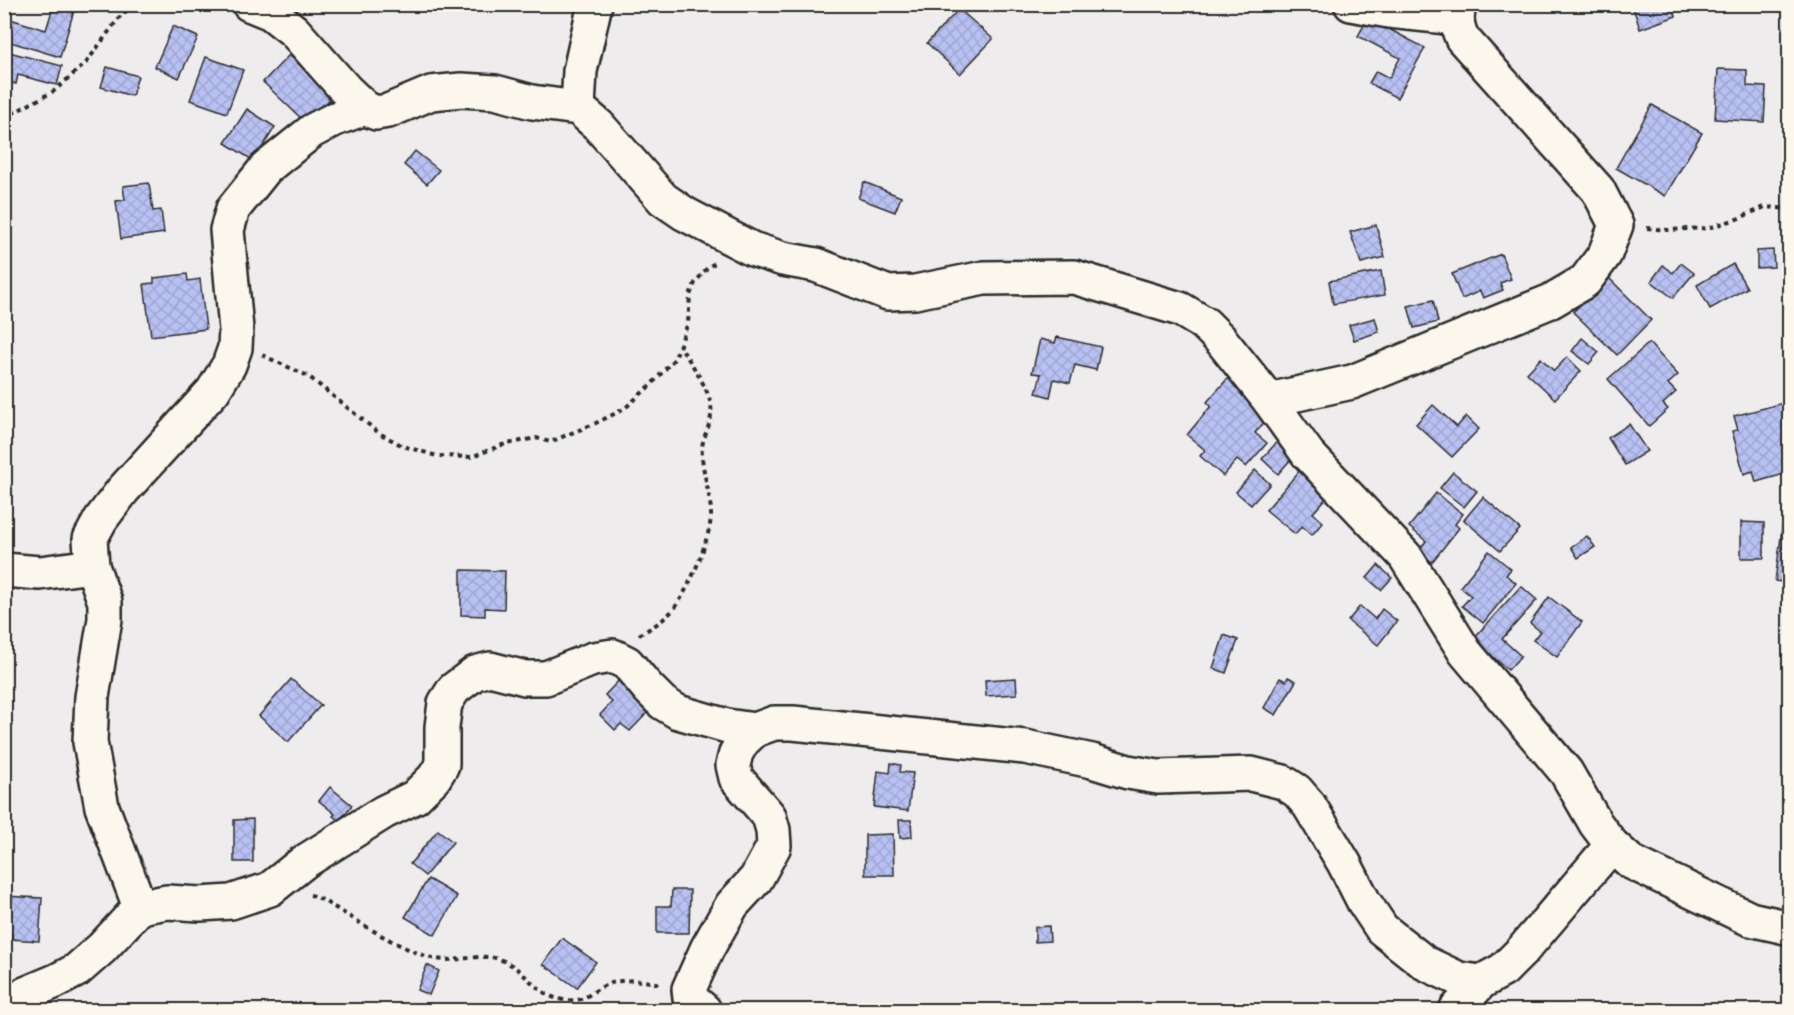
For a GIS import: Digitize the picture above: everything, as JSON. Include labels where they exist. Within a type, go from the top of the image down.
[{"type":"street","points":[[249,4],[271,13],[294,31],[365,108],[376,112],[388,111],[431,93],[461,90],[495,92],[532,102],[578,108],[598,125],[663,198],[685,214],[752,249],[783,259],[816,265],[888,293],[915,292],[984,278],[1074,277],[1179,309],[1205,324],[1221,340],[1269,400],[1308,454],[1405,556],[1465,652],[1566,772],[1596,824],[1612,845],[1632,862],[1750,919],[1790,928]]},
{"type":"street","points":[[578,108],[580,71],[596,4]]},
{"type":"street","points":[[1269,400],[1352,382],[1551,301],[1585,281],[1605,254],[1616,225],[1598,190],[1462,38],[1456,25],[1458,11],[1389,11],[1351,4]]},
{"type":"street","points":[[140,907],[102,807],[90,742],[92,697],[105,619],[105,602],[92,566],[90,539],[101,519],[123,490],[213,391],[229,365],[236,348],[227,230],[233,209],[266,168],[312,131],[334,119],[365,108]]},
{"type":"street","points":[[4,570],[40,573],[92,566]]},
{"type":"street","points":[[4,1011],[25,994],[77,970],[102,948],[140,907],[167,902],[200,904],[231,902],[270,889],[304,862],[384,812],[415,797],[434,778],[441,765],[445,703],[454,689],[476,673],[490,669],[525,678],[546,678],[593,659],[613,656],[627,663],[663,703],[678,712],[727,726],[755,730]]},
{"type":"street","points":[[696,1000],[707,949],[732,905],[756,879],[774,846],[769,816],[736,778],[733,765],[743,741],[755,730],[774,723],[793,723],[833,729],[1025,747],[1158,777],[1251,774],[1283,782],[1297,791],[1309,805],[1344,863],[1364,902],[1382,929],[1425,963],[1459,980],[1481,982]]},
{"type":"street","points":[[1456,1011],[1481,982],[1503,969],[1522,951],[1612,845]]},
{"type":"path","points":[[4,118],[54,91],[86,63],[121,15],[136,4]]},
{"type":"path","points":[[1616,225],[1667,230],[1708,228],[1766,207],[1790,209]]},
{"type":"path","points":[[236,348],[271,358],[308,376],[379,433],[403,446],[437,456],[471,457],[502,445],[536,438],[550,442],[624,409],[652,384],[675,358],[687,323],[690,296],[695,283],[708,267],[743,244]]},
{"type":"path","points":[[613,656],[621,644],[656,625],[679,603],[686,592],[710,533],[711,513],[701,453],[703,439],[711,417],[711,405],[706,391],[680,346]]},
{"type":"path","points":[[270,889],[315,896],[408,949],[434,959],[486,956],[505,961],[543,993],[563,1000],[585,999],[605,985],[624,980],[652,982],[696,1000]]},
{"type":"building","points":[[54,4],[76,4],[60,57],[4,40],[10,19],[46,30]]},
{"type":"building","points":[[1632,4],[1672,4],[1676,16],[1640,29]]},
{"type":"building","points":[[959,9],[993,39],[960,74],[927,43]]},
{"type":"building","points":[[1368,18],[1425,48],[1397,98],[1369,83],[1376,71],[1389,78],[1400,58],[1358,36]]},
{"type":"building","points":[[173,26],[198,37],[179,78],[155,67]]},
{"type":"building","points":[[9,52],[62,66],[57,85],[18,75],[16,84],[4,81],[4,67]]},
{"type":"building","points":[[289,55],[333,96],[306,123],[263,82]]},
{"type":"building","points":[[206,57],[243,70],[227,113],[190,100]]},
{"type":"building","points":[[107,67],[138,76],[132,96],[101,87]]},
{"type":"building","points":[[1718,69],[1747,70],[1747,86],[1766,87],[1764,122],[1715,119]]},
{"type":"building","points":[[1652,105],[1702,133],[1665,196],[1616,168]]},
{"type":"building","points":[[247,109],[275,127],[254,161],[225,143]]},
{"type":"building","points":[[415,151],[439,170],[427,184],[404,165]]},
{"type":"building","points":[[864,182],[901,197],[895,212],[858,198]]},
{"type":"building","points":[[149,183],[153,211],[161,210],[164,233],[121,239],[116,201],[125,200],[123,186]]},
{"type":"building","points":[[1376,225],[1385,257],[1361,263],[1350,232]]},
{"type":"building","points":[[1773,250],[1774,267],[1757,268],[1757,251]]},
{"type":"building","points":[[1501,254],[1511,279],[1500,283],[1503,290],[1483,298],[1480,291],[1462,299],[1452,274]]},
{"type":"building","points":[[1681,263],[1694,273],[1673,298],[1651,281],[1663,265],[1673,273]]},
{"type":"building","points":[[1733,264],[1747,288],[1710,309],[1697,285]]},
{"type":"building","points":[[1381,271],[1385,295],[1333,304],[1329,281]]},
{"type":"building","points":[[187,274],[188,281],[200,279],[206,329],[151,336],[144,284],[154,283],[154,278]]},
{"type":"building","points":[[1608,277],[1651,320],[1617,355],[1573,312]]},
{"type":"building","points":[[1433,300],[1438,322],[1414,328],[1408,306]]},
{"type":"building","points":[[1375,318],[1379,332],[1354,340],[1349,325]]},
{"type":"building","points":[[1057,337],[1101,347],[1096,370],[1075,365],[1070,383],[1054,379],[1050,397],[1036,393],[1041,374],[1032,373],[1040,339],[1055,343]]},
{"type":"building","points":[[1582,338],[1599,352],[1589,364],[1572,351]]},
{"type":"building","points":[[1649,343],[1678,375],[1668,384],[1676,392],[1663,404],[1668,409],[1649,426],[1608,379]]},
{"type":"building","points":[[1567,357],[1581,371],[1555,399],[1527,373],[1541,358],[1554,371]]},
{"type":"building","points":[[1228,378],[1271,414],[1255,433],[1267,443],[1246,467],[1237,460],[1223,476],[1200,456],[1205,450],[1187,435],[1211,406],[1207,402]]},
{"type":"building","points":[[1787,402],[1790,413],[1790,465],[1786,466],[1788,473],[1756,482],[1753,471],[1744,474],[1732,431],[1738,430],[1734,416]]},
{"type":"building","points":[[1433,405],[1457,427],[1466,416],[1479,429],[1452,457],[1416,424]]},
{"type":"building","points":[[1629,424],[1647,451],[1625,465],[1608,438]]},
{"type":"building","points":[[1284,434],[1292,458],[1278,474],[1262,459]]},
{"type":"building","points":[[1301,469],[1330,494],[1313,513],[1323,522],[1312,535],[1302,526],[1295,534],[1266,510]]},
{"type":"building","points":[[1255,470],[1270,484],[1251,505],[1236,492]]},
{"type":"building","points":[[1453,472],[1477,491],[1464,507],[1440,488]]},
{"type":"building","points":[[1436,493],[1463,514],[1455,524],[1459,528],[1432,562],[1418,551],[1426,541],[1409,527]]},
{"type":"building","points":[[1483,497],[1520,529],[1500,551],[1464,520]]},
{"type":"building","points":[[1785,507],[1790,507],[1790,583],[1775,581]]},
{"type":"building","points":[[1741,522],[1764,523],[1764,558],[1741,558]]},
{"type":"building","points":[[1587,536],[1595,547],[1578,558],[1571,547]]},
{"type":"building","points":[[1489,551],[1511,569],[1506,575],[1516,583],[1483,623],[1462,606],[1471,596],[1460,587]]},
{"type":"building","points":[[1378,565],[1392,578],[1381,590],[1367,578]]},
{"type":"building","points":[[461,570],[505,571],[504,609],[485,608],[485,616],[461,615]]},
{"type":"building","points":[[1521,586],[1537,600],[1502,639],[1521,656],[1508,670],[1473,639]]},
{"type":"building","points":[[1549,597],[1582,622],[1557,657],[1533,640],[1540,631],[1530,623]]},
{"type":"building","points":[[1360,606],[1375,619],[1382,609],[1397,621],[1378,645],[1348,621]]},
{"type":"building","points":[[1224,635],[1238,640],[1226,673],[1213,668]]},
{"type":"building","points":[[622,677],[653,707],[630,731],[621,724],[615,730],[600,715],[612,702],[605,695]]},
{"type":"building","points":[[1288,677],[1296,681],[1276,715],[1264,708],[1280,678],[1286,681]]},
{"type":"building","points":[[1016,678],[1017,694],[986,696],[985,680]]},
{"type":"building","points":[[291,679],[321,705],[288,742],[259,716]]},
{"type":"building","points":[[891,763],[901,765],[900,772],[913,773],[908,811],[874,807],[878,771],[890,773]]},
{"type":"building","points":[[330,787],[352,805],[339,821],[333,816],[335,814],[319,801]]},
{"type":"building","points":[[253,819],[253,862],[234,862],[234,820]]},
{"type":"building","points":[[899,820],[911,820],[912,837],[900,838]]},
{"type":"building","points":[[438,830],[453,842],[425,876],[410,864]]},
{"type":"building","points":[[893,834],[894,875],[865,875],[865,835]]},
{"type":"building","points":[[428,879],[457,896],[435,935],[405,917]]},
{"type":"building","points":[[672,890],[690,890],[689,933],[657,933],[657,906],[671,906]]},
{"type":"building","points":[[4,896],[42,898],[39,941],[11,939],[11,934],[4,933]]},
{"type":"building","points":[[1049,926],[1050,941],[1035,942],[1035,927]]},
{"type":"building","points":[[562,938],[596,962],[577,988],[543,964]]},
{"type":"building","points":[[427,965],[439,971],[429,995],[417,990]]}]
